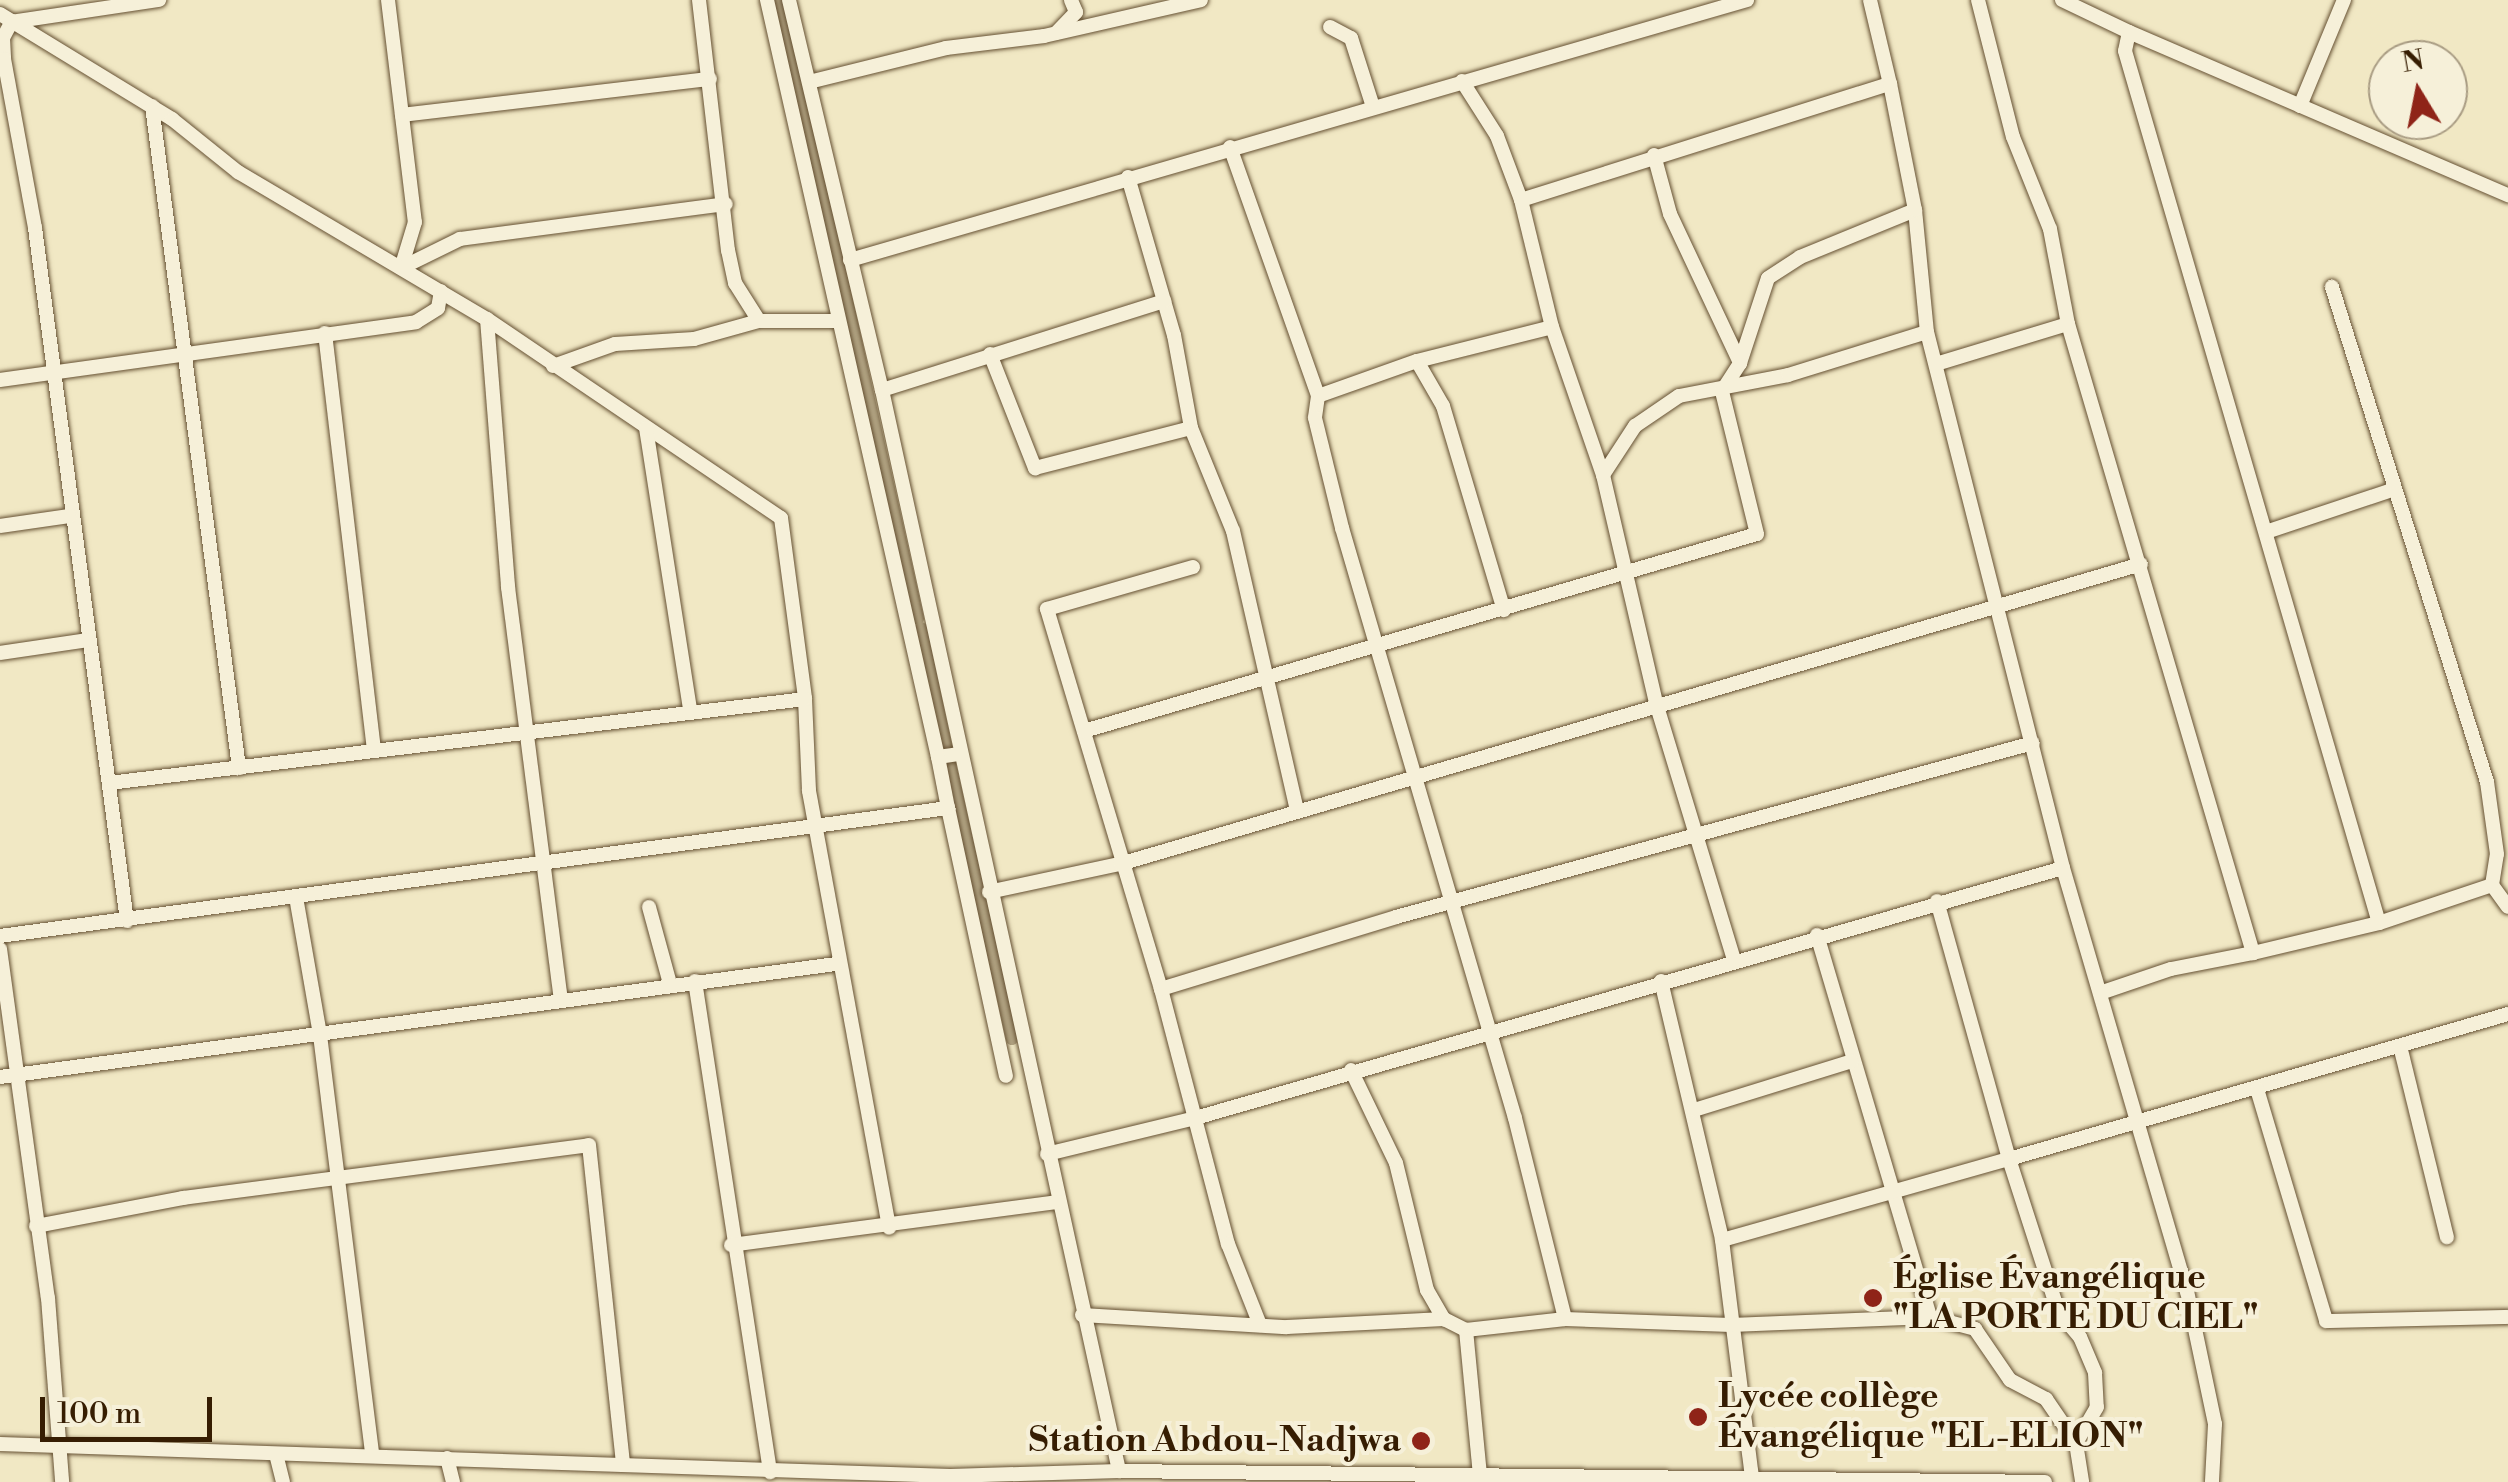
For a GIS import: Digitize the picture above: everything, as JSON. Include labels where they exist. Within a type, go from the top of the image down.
[{"type":"street","points":[[4,19],[159,0]]},
{"type":"street","points":[[388,0],[415,222],[401,268]]},
{"type":"street","points":[[700,0],[735,283],[758,321]]},
{"type":"street","points":[[766,0],[938,757],[1006,1076]]},
{"type":"street","points":[[789,0],[882,390],[1119,1471]]},
{"type":"street","points":[[1056,33],[1076,12],[1070,0]]},
{"type":"street","points":[[808,82],[946,48],[1056,33],[1201,0]]},
{"type":"street","points":[[850,260],[1372,104],[1747,0]]},
{"type":"street","points":[[1870,0],[1916,210],[1928,332],[2063,868],[2138,1120],[2215,1424],[2212,1482]]},
{"type":"street","points":[[1978,0],[2013,136],[2050,229],[2068,324],[2253,953]]},
{"type":"street","points":[[2062,0],[2508,195]]},
{"type":"street","points":[[2300,106],[2344,0]]},
{"type":"street","points":[[4,19],[152,106],[238,172],[488,319],[780,518],[805,700],[807,775],[819,828],[836,964],[889,1228]]},
{"type":"street","points":[[4,19],[4,58],[56,375],[69,516],[127,921]]},
{"type":"street","points":[[1330,27],[1351,38],[1372,104]]},
{"type":"street","points":[[2129,32],[2126,51],[2269,531],[2379,923]]},
{"type":"street","points":[[402,115],[710,79]]},
{"type":"street","points":[[1462,82],[1497,136],[1521,200],[1552,327],[1603,475],[1656,703],[1734,959]]},
{"type":"street","points":[[1521,200],[1890,84]]},
{"type":"street","points":[[152,106],[180,357],[239,768]]},
{"type":"street","points":[[1230,147],[1318,396],[1315,418],[1376,648],[1454,904],[1485,1031],[1515,1118],[1565,1319]]},
{"type":"street","points":[[1654,156],[1670,214],[1740,363]]},
{"type":"street","points":[[1128,177],[1164,301],[1191,428],[1233,532],[1297,810]]},
{"type":"street","points":[[401,268],[460,239],[726,204]]},
{"type":"street","points":[[1084,731],[1758,534],[1722,390],[1740,363],[1768,278],[1800,257],[1916,210]]},
{"type":"street","points":[[2332,288],[2392,490],[2487,782],[2497,854],[2492,885],[2508,906]]},
{"type":"street","points":[[0,380],[416,322],[438,308],[441,291]]},
{"type":"street","points":[[882,390],[1164,301]]},
{"type":"street","points":[[488,319],[524,730],[561,1000]]},
{"type":"street","points":[[553,366],[615,344],[694,339],[758,321],[838,321]]},
{"type":"street","points":[[1936,364],[2068,324]]},
{"type":"street","points":[[1318,396],[1417,361],[1552,327]]},
{"type":"street","points":[[1603,475],[1635,426],[1679,396],[1722,390],[1928,332]]},
{"type":"street","points":[[324,333],[374,749]]},
{"type":"street","points":[[990,354],[1035,468],[1191,428]]},
{"type":"street","points":[[1417,361],[1443,406],[1504,610]]},
{"type":"street","points":[[646,428],[690,709]]},
{"type":"street","points":[[2269,531],[2392,490]]},
{"type":"street","points":[[0,526],[69,516]]},
{"type":"street","points":[[989,892],[1120,864],[1656,703],[2141,564]]},
{"type":"street","points":[[1193,567],[1047,608],[1120,864],[1162,989],[1192,1119],[1228,1244],[1260,1325]]},
{"type":"street","points":[[0,653],[88,640]]},
{"type":"street","points":[[109,783],[690,709],[805,700]]},
{"type":"street","points":[[1162,989],[1698,832],[2033,743]]},
{"type":"street","points":[[938,757],[960,754]]},
{"type":"street","points":[[0,936],[948,808]]},
{"type":"street","points":[[1047,1154],[1192,1119],[1937,900],[2063,868]]},
{"type":"street","points":[[2100,993],[2171,969],[2379,923],[2492,885]]},
{"type":"street","points":[[296,897],[320,1035],[372,1454]]},
{"type":"street","points":[[1937,900],[2009,1159],[2058,1311],[2080,1337],[2095,1372],[2096,1407],[2076,1443]]},
{"type":"street","points":[[649,907],[670,984]]},
{"type":"street","points":[[1817,935],[1888,1193],[1930,1317]]},
{"type":"street","points":[[0,948],[48,1298],[55,1445],[62,1482]]},
{"type":"street","points":[[0,1077],[836,964]]},
{"type":"street","points":[[695,981],[731,1245],[770,1472]]},
{"type":"street","points":[[1661,981],[1722,1240],[1752,1476]]},
{"type":"street","points":[[1722,1240],[2508,1014]]},
{"type":"street","points":[[2400,1046],[2447,1237]]},
{"type":"street","points":[[1694,1110],[1852,1062]]},
{"type":"street","points":[[1351,1070],[1396,1163],[1426,1290],[1444,1319]]},
{"type":"street","points":[[2257,1089],[2326,1321],[2508,1317]]},
{"type":"street","points":[[36,1226],[184,1198],[589,1145],[623,1464]]},
{"type":"street","points":[[731,1245],[889,1228],[1057,1202]]},
{"type":"street","points":[[1082,1314],[1260,1325],[1444,1319],[1466,1330],[1565,1319],[1731,1325],[1930,1317],[1975,1329],[2010,1380],[2046,1398],[2076,1443],[2082,1482]]},
{"type":"street","points":[[1466,1330],[1480,1476]]},
{"type":"street","points":[[0,1444],[372,1454],[770,1472],[1100,1478],[1119,1471],[1452,1479],[1752,1476],[2044,1482]]},
{"type":"street","points":[[276,1454],[284,1482]]},
{"type":"street","points":[[447,1458],[453,1482]]},
{"type":"street","points":[[604,1463],[608,1482]]},
{"type":"waterway","points":[[780,0],[918,619]]},
{"type":"waterway","points":[[921,628],[947,750]]},
{"type":"waterway","points":[[950,764],[1012,1039]]},
{"type":"place","name":"Église Évangélique \"LA PORTE DU CIEL\"","points":[[1873,1298]]},
{"type":"place","name":"Lycée collège Évangélique \"EL-ELION\"","points":[[1698,1417]]},
{"type":"place","name":"Station Abdou-Nadjwa","points":[[1421,1441]]}]
